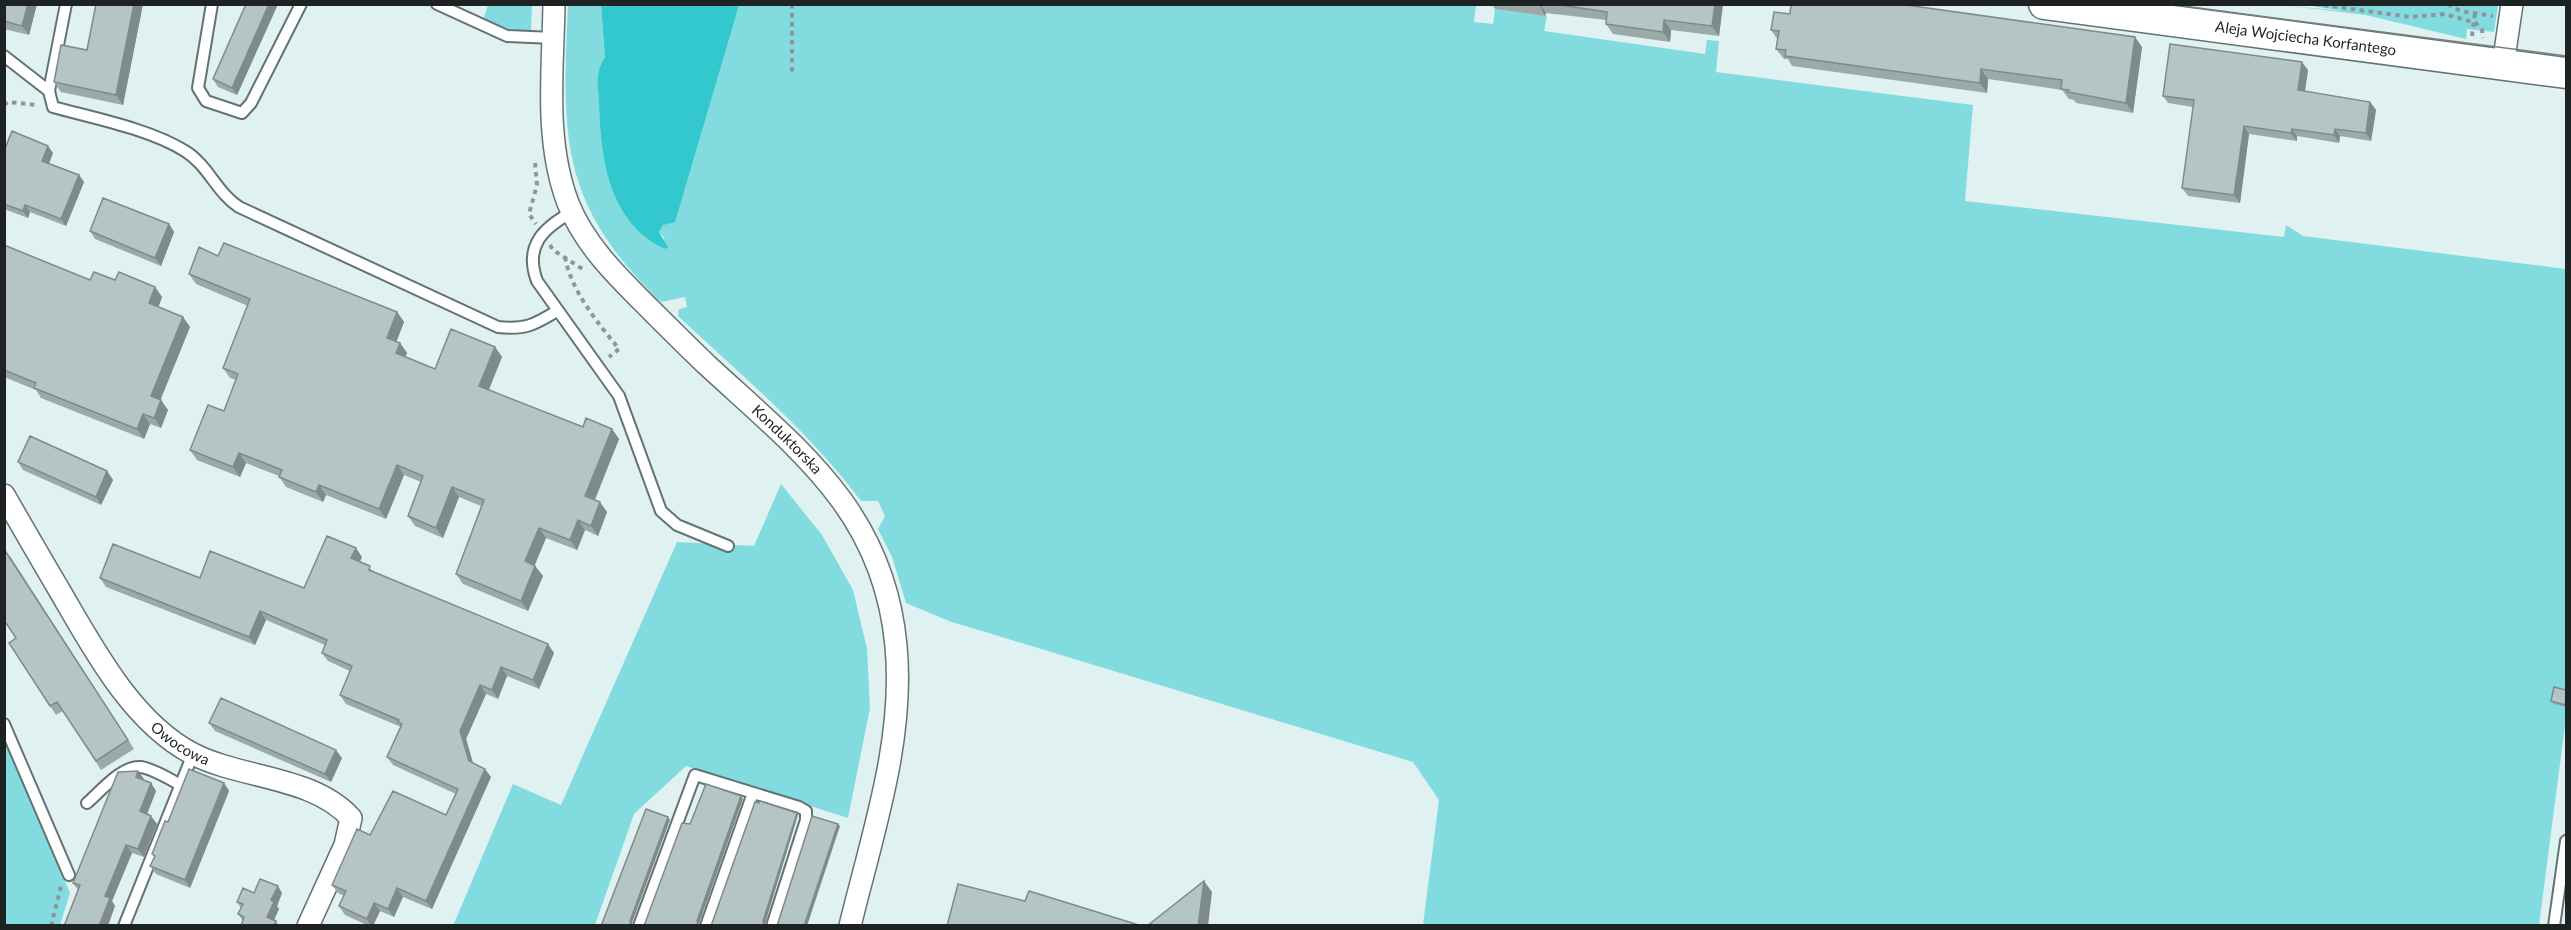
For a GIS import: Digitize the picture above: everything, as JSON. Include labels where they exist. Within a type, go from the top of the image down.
[{"type":"main road","name":"Aleja Wojciecha Korfantego","points":[[2044,4],[2566,73]]},
{"type":"street","name":"Konduktorska","points":[[554,4],[553,140],[559,174],[572,212],[593,248],[617,276],[783,434],[832,485],[854,516],[885,583],[896,644],[898,676],[896,716],[890,761],[850,926]]},
{"type":"street","points":[[2503,64],[2512,4]]},
{"type":"street","name":"Owocowa","points":[[4,495],[96,653],[148,721],[178,746],[193,754],[213,763],[314,791],[339,804],[351,818],[345,845],[308,926]]},
{"type":"lane","points":[[66,4],[49,91],[53,107],[140,131],[186,151],[208,173],[228,200],[239,207],[498,327],[517,330],[534,325],[557,311]]},
{"type":"lane","points":[[212,4],[198,88],[206,101],[242,113],[251,103],[301,4]]},
{"type":"lane","points":[[437,4],[507,36],[553,38]]},
{"type":"lane","points":[[4,56],[49,91]]},
{"type":"lane","points":[[572,212],[552,224],[543,233],[532,256],[537,280],[619,396],[661,511],[677,525],[728,546]]},
{"type":"lane","points":[[4,724],[67,870]]},
{"type":"lane","points":[[124,926],[193,754]]},
{"type":"lane","points":[[87,803],[134,767],[144,768],[181,785]]},
{"type":"lane","points":[[639,926],[695,775],[806,811],[806,820],[772,926]]},
{"type":"lane","points":[[706,926],[753,793]]},
{"type":"lane","points":[[2554,926],[2566,841]]},
{"type":"path","points":[[792,4],[792,75]]},
{"type":"path","points":[[2315,4],[2414,17],[2442,13],[2474,22],[2482,30],[2482,41]]},
{"type":"path","points":[[2448,4],[2460,11],[2475,14],[2471,40]]},
{"type":"path","points":[[4,105],[8,102],[53,107]]},
{"type":"path","points":[[553,250],[585,271]]},
{"type":"path","points":[[565,256],[568,273],[602,327],[619,349],[599,366]]},
{"type":"path","points":[[51,926],[67,870]]},
{"type":"shaded area","points":[[1476,4],[1474,22],[1493,24],[1495,9],[1547,16],[1544,31],[1705,54],[1707,40],[1719,41],[1716,72],[1973,105],[1965,201],[2284,237],[2286,225],[2303,236],[2566,269],[2566,718],[2539,925],[1423,925],[1439,800],[1413,762],[949,621],[906,603],[892,557],[878,529],[885,516],[878,501],[861,501],[841,475],[797,427],[678,316],[679,309],[687,307],[685,297],[661,302],[627,267],[603,233],[585,200],[574,166],[568,131],[566,52],[568,5],[601,5],[605,57],[598,73],[598,84],[605,165],[619,205],[631,223],[646,237],[665,249],[664,237],[659,232],[739,5]]},
{"type":"shaded area","points":[[488,5],[532,5],[531,32],[506,29],[483,20]]},
{"type":"shaded area","points":[[601,5],[739,5],[675,222],[663,225],[659,232],[668,247],[665,249],[646,237],[631,223],[619,205],[605,165],[598,84],[598,73],[605,57]]},
{"type":"shaded area","points":[[2282,5],[2344,11],[2305,5],[2498,5],[2494,32],[2467,29],[2466,39],[2366,15]]},
{"type":"shaded area","points":[[781,484],[822,535],[853,590],[867,649],[870,708],[848,818],[686,766],[634,814],[595,925],[453,926],[513,784],[561,805],[677,542],[754,546]]},
{"type":"shaded area","points":[[5,741],[70,893],[60,925],[5,925]]},
{"type":"building","points":[[4,4],[28,4],[22,26],[4,21]]},
{"type":"building","points":[[96,4],[134,4],[116,95],[54,82],[61,45],[87,50]]},
{"type":"building","points":[[246,4],[269,4],[232,88],[213,79]]},
{"type":"building","points":[[1554,4],[1715,4],[1712,26],[1664,20],[1663,32],[1606,24],[1607,12]]},
{"type":"building","points":[[1791,4],[1899,4],[2135,37],[2126,103],[2068,92],[2069,90],[2061,89],[2062,80],[1981,69],[1980,83],[1785,56],[1786,50],[1776,49],[1779,31],[1771,30],[1774,12],[1790,14]]},
{"type":"building","points":[[2170,44],[2302,62],[2298,90],[2370,102],[2366,133],[2335,129],[2334,135],[2292,129],[2291,133],[2244,126],[2234,195],[2182,188],[2194,100],[2163,96]]},
{"type":"building","points":[[12,131],[48,146],[42,161],[79,175],[61,219],[25,205],[23,211],[4,204],[4,151]]},
{"type":"building","points":[[103,198],[169,224],[155,258],[90,231]]},
{"type":"building","points":[[224,243],[397,312],[387,338],[400,343],[396,353],[435,369],[451,329],[495,347],[479,386],[583,427],[586,418],[612,429],[585,496],[600,502],[591,526],[578,520],[570,540],[539,528],[525,561],[535,566],[521,601],[456,574],[484,500],[452,487],[436,528],[408,516],[423,476],[397,465],[379,509],[319,485],[316,492],[279,477],[282,470],[239,453],[233,467],[190,450],[208,405],[224,411],[238,374],[223,368],[250,299],[189,274],[199,247],[218,256]]},
{"type":"building","points":[[4,245],[90,280],[94,272],[115,280],[119,272],[155,287],[149,303],[183,317],[151,396],[161,400],[154,418],[143,414],[137,429],[34,388],[36,383],[4,370]]},
{"type":"building","points":[[30,436],[107,471],[96,497],[18,462]]},
{"type":"building","points":[[327,536],[356,548],[351,558],[370,566],[369,570],[548,644],[533,680],[501,667],[492,690],[480,685],[460,731],[469,761],[485,769],[426,901],[397,888],[388,909],[374,903],[367,919],[339,906],[346,891],[332,885],[357,829],[370,835],[393,791],[446,815],[458,789],[387,757],[402,724],[398,722],[399,720],[340,695],[352,666],[322,653],[327,640],[260,611],[249,637],[100,578],[113,544],[200,578],[210,551],[304,588]]},
{"type":"building","points":[[4,549],[128,740],[96,761],[57,702],[50,706],[9,643],[16,638],[4,620]]},
{"type":"building","points":[[2554,687],[2566,690],[2565,705],[2551,701]]},
{"type":"building","points":[[221,698],[336,750],[325,774],[209,723]]},
{"type":"building","points":[[189,769],[224,783],[185,880],[150,866],[155,856],[152,854],[165,821],[168,822]]},
{"type":"building","points":[[138,771],[136,777],[151,783],[140,811],[151,816],[138,849],[126,845],[105,896],[110,898],[99,926],[64,926],[80,885],[73,883],[118,772]]},
{"type":"building","points":[[706,784],[741,796],[697,921],[698,926],[644,926],[682,823],[690,824]]},
{"type":"building","points":[[760,801],[797,813],[763,921],[764,926],[711,926],[755,802]]},
{"type":"building","points":[[646,809],[668,817],[630,921],[631,926],[601,926]]},
{"type":"building","points":[[812,816],[838,824],[804,926],[777,926]]},
{"type":"building","points":[[260,879],[278,886],[271,900],[274,902],[267,917],[276,921],[274,926],[241,926],[244,917],[238,914],[243,904],[237,902],[243,888],[254,893]]},
{"type":"building","points":[[1204,881],[1198,926],[1147,926]]},
{"type":"building","points":[[958,884],[1025,901],[1029,891],[1142,926],[947,926]]},
{"type":"tram line","points":[[2168,4],[2566,56]]}]
